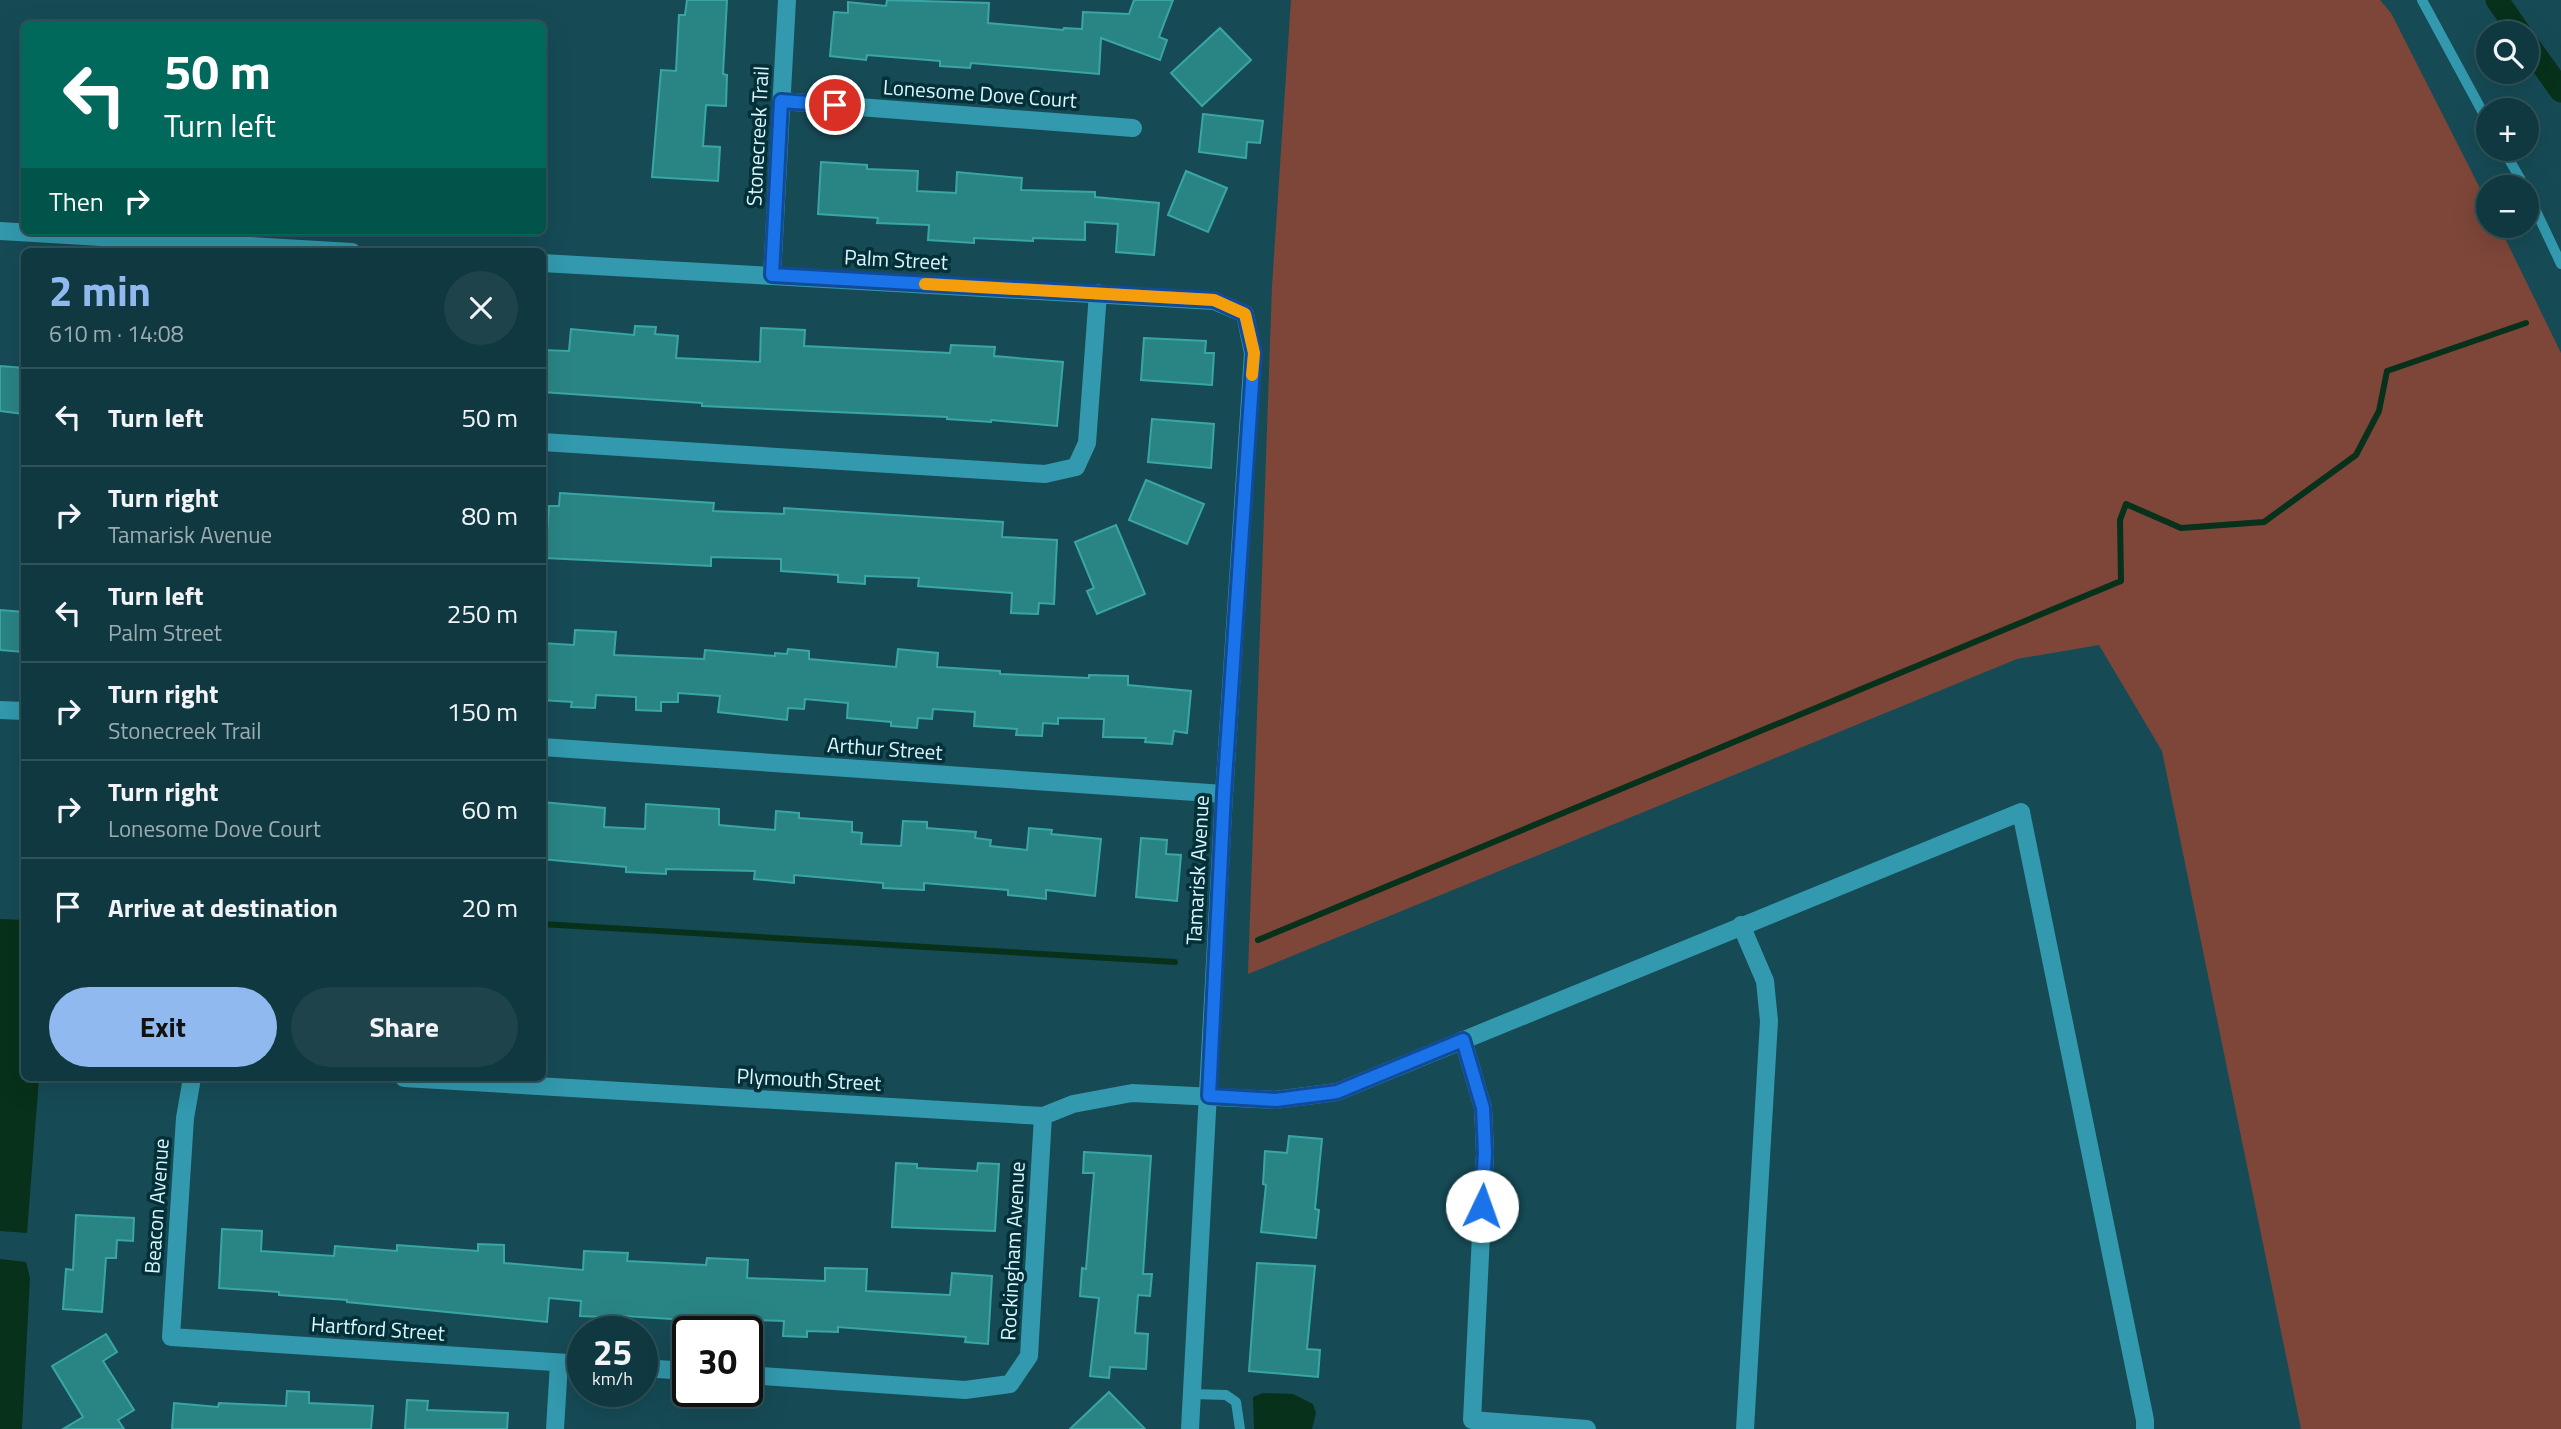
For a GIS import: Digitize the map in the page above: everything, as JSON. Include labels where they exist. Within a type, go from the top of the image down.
[{"type":"street","name":"Stonecreek Trail","points":[[772,275],[787,0]]},
{"type":"street","name":"Lonesome Dove Court","points":[[781,101],[1133,128]]},
{"type":"street","points":[[0,231],[21,234]]},
{"type":"street","points":[[33,235],[115,245],[217,248]]},
{"type":"street","name":"Palm Street","points":[[546,263],[1214,300],[1245,314]]},
{"type":"street","points":[[546,442],[1045,474],[1076,467],[1087,443],[1098,293]]},
{"type":"street","name":"Tamarisk Avenue","points":[[1190,1429],[1224,794],[1254,353],[1245,314]]},
{"type":"street","points":[[0,710],[21,711]]},
{"type":"street","name":"Arthur Street","points":[[546,747],[1224,794]]},
{"type":"street","name":"Plymouth Street","points":[[454,1081],[1043,1116],[1073,1104],[1132,1093],[1276,1100],[1337,1092],[2021,812],[2145,1429]]},
{"type":"street","points":[[1741,925],[1765,981],[1769,1021],[1745,1429]]},
{"type":"street","points":[[1463,1040],[1483,1108],[1485,1153],[1472,1420],[1587,1429]]},
{"type":"street","name":"Beacon Avenue","points":[[171,1337],[185,1118],[191,1081]]},
{"type":"street","name":"Rockingham Avenue","points":[[763,1376],[965,1390],[1010,1384],[1029,1356],[1043,1116]]},
{"type":"street","name":"Hartford Street","points":[[171,1337],[567,1363]]},
{"type":"street","points":[[555,1429],[559,1363]]},
{"type":"lane","points":[[2421,0],[2476,100]]},
{"type":"lane","points":[[2539,217],[2561,264]]},
{"type":"lane","points":[[1192,1394],[1226,1395],[1236,1402],[1240,1429]]},
{"type":"shaded area","points":[[1291,0],[2380,0],[2391,13],[2476,180],[2476,238],[2505,238],[2561,353],[2561,1429],[2301,1429],[2162,751],[2099,645],[2017,659],[1248,974],[1272,286]]},
{"type":"shaded area","points":[[0,919],[21,920],[21,1081],[39,1081],[27,1233],[0,1231]]},
{"type":"shaded area","points":[[0,1259],[26,1262],[30,1278],[22,1429],[0,1429]]},
{"type":"shaded area","points":[[1263,1393],[1293,1394],[1313,1404],[1316,1413],[1312,1429],[1254,1429],[1253,1397]]},
{"type":"building","points":[[687,0],[727,0],[723,74],[727,75],[726,106],[706,105],[703,146],[720,147],[718,181],[652,177],[661,70],[676,71],[679,15],[685,15]]},
{"type":"building","points":[[887,0],[989,3],[988,23],[1063,30],[1082,29],[1083,12],[1129,14],[1134,0],[1173,0],[1159,37],[1167,40],[1160,60],[1101,38],[1099,74],[971,63],[970,68],[940,66],[940,61],[867,55],[866,60],[830,56],[834,12],[848,13],[848,2],[886,6]]},
{"type":"building","points":[[1220,28],[1251,60],[1202,106],[1171,73]]},
{"type":"building","points":[[1203,114],[1263,121],[1260,143],[1247,142],[1246,158],[1199,152]]},
{"type":"building","points":[[821,162],[867,165],[867,169],[918,171],[917,191],[956,193],[957,172],[1022,178],[1021,190],[1095,192],[1095,197],[1159,203],[1154,255],[1116,252],[1118,224],[1085,222],[1085,240],[974,238],[974,243],[928,240],[929,225],[877,223],[878,218],[818,214]]},
{"type":"building","points":[[1186,171],[1227,188],[1208,232],[1168,215]]},
{"type":"building","points":[[635,326],[656,327],[655,334],[678,336],[676,358],[760,362],[761,328],[805,330],[804,346],[950,353],[951,345],[995,347],[994,356],[1063,362],[1057,426],[947,417],[702,406],[702,403],[546,392],[546,350],[569,351],[571,329],[634,335]]},
{"type":"building","points":[[1144,338],[1206,341],[1205,353],[1214,353],[1212,385],[1141,380]]},
{"type":"building","points":[[0,366],[21,368],[21,414],[0,411]]},
{"type":"building","points":[[1152,419],[1214,424],[1211,468],[1148,462]]},
{"type":"building","points":[[1146,480],[1204,504],[1187,544],[1129,520]]},
{"type":"building","points":[[560,493],[714,503],[713,511],[784,514],[784,508],[1003,522],[1002,537],[1057,540],[1054,604],[1039,603],[1038,614],[1011,613],[1012,593],[918,586],[919,578],[865,576],[865,584],[838,582],[838,575],[781,571],[781,559],[711,557],[711,566],[546,558],[549,506],[559,506]]},
{"type":"building","points":[[1116,525],[1145,594],[1097,614],[1087,591],[1094,588],[1075,542]]},
{"type":"building","points":[[0,610],[21,612],[21,652],[0,650]]},
{"type":"building","points":[[575,630],[616,632],[614,655],[704,659],[705,650],[775,656],[775,653],[787,654],[788,649],[809,651],[809,659],[896,667],[898,649],[938,653],[937,667],[1000,671],[1000,674],[1089,678],[1089,675],[1128,676],[1128,685],[1191,691],[1187,733],[1174,731],[1172,744],[1145,742],[1146,738],[1103,737],[1104,719],[1058,718],[1058,724],[1043,723],[1042,736],[1016,735],[1017,729],[974,726],[975,712],[933,709],[932,719],[918,718],[917,728],[891,726],[891,722],[847,718],[848,703],[805,699],[804,709],[788,708],[787,720],[718,712],[720,696],[678,693],[678,702],[661,702],[661,711],[636,710],[636,697],[596,695],[595,708],[571,707],[572,702],[546,700],[546,643],[574,645]]},
{"type":"building","points":[[546,802],[605,808],[604,827],[645,829],[646,804],[719,809],[719,825],[775,830],[776,811],[799,813],[799,818],[852,822],[852,832],[862,833],[861,844],[901,846],[903,821],[927,822],[927,828],[976,832],[975,838],[991,840],[990,846],[1027,850],[1029,828],[1052,830],[1051,834],[1101,839],[1095,896],[1046,890],[1046,899],[1008,895],[1008,890],[924,883],[924,890],[883,888],[883,883],[794,875],[794,883],[754,879],[755,871],[666,869],[666,874],[626,872],[626,867],[546,859]]},
{"type":"building","points":[[1141,838],[1167,840],[1166,854],[1181,855],[1177,901],[1136,897]]},
{"type":"building","points":[[1289,1136],[1322,1139],[1315,1209],[1319,1210],[1316,1238],[1261,1232],[1266,1185],[1263,1184],[1265,1151],[1287,1153]]},
{"type":"building","points":[[1084,1152],[1151,1156],[1143,1274],[1152,1274],[1150,1296],[1138,1295],[1135,1333],[1148,1334],[1146,1369],[1110,1367],[1109,1378],[1090,1376],[1099,1298],[1080,1296],[1082,1268],[1086,1269],[1094,1173],[1083,1173]]},
{"type":"building","points":[[896,1163],[917,1164],[917,1168],[977,1171],[978,1163],[999,1164],[995,1231],[892,1227]]},
{"type":"building","points":[[76,1215],[134,1218],[133,1241],[117,1240],[116,1258],[106,1258],[102,1312],[63,1309],[66,1269],[73,1270]]},
{"type":"building","points":[[222,1229],[262,1231],[261,1251],[334,1256],[335,1246],[397,1251],[397,1245],[478,1251],[478,1244],[504,1245],[504,1263],[583,1270],[584,1251],[628,1253],[627,1261],[706,1265],[707,1258],[748,1260],[747,1278],[825,1281],[825,1268],[867,1269],[866,1291],[950,1295],[952,1273],[992,1276],[988,1344],[965,1342],[966,1337],[838,1327],[838,1332],[807,1331],[807,1337],[783,1336],[784,1321],[763,1320],[763,1316],[672,1316],[672,1319],[658,1318],[658,1316],[580,1316],[581,1301],[549,1298],[547,1322],[279,1295],[279,1292],[219,1288]]},
{"type":"building","points":[[1257,1263],[1315,1266],[1307,1349],[1320,1350],[1318,1377],[1249,1371]]},
{"type":"building","points":[[106,1334],[117,1352],[103,1361],[134,1410],[118,1420],[124,1429],[63,1429],[83,1417],[52,1366]]},
{"type":"building","points":[[287,1391],[309,1392],[309,1403],[373,1406],[371,1429],[172,1429],[174,1403],[218,1407],[219,1403],[286,1406]]},
{"type":"building","points":[[1109,1392],[1145,1429],[1070,1429]]},
{"type":"building","points":[[407,1400],[428,1401],[427,1410],[508,1413],[507,1429],[405,1429]]},
{"type":"waterway","points":[[2497,0],[2512,21]]},
{"type":"waterway","points":[[2539,60],[2561,91]]},
{"type":"waterway","points":[[1258,940],[2121,581],[2120,520],[2126,504],[2181,528],[2264,522],[2356,455],[2379,411],[2387,371],[2526,323]]},
{"type":"waterway","points":[[546,924],[1175,962]]},
{"type":"slow traffic","points":[[925,284],[1214,300],[1245,314],[1254,353],[1252,375]]},
{"type":"route","points":[[835,105],[781,101],[772,275],[1214,300],[1245,314],[1254,353],[1224,794],[1209,1096],[1276,1100],[1337,1092],[1463,1040],[1483,1108],[1485,1153],[1482,1206]]}]
